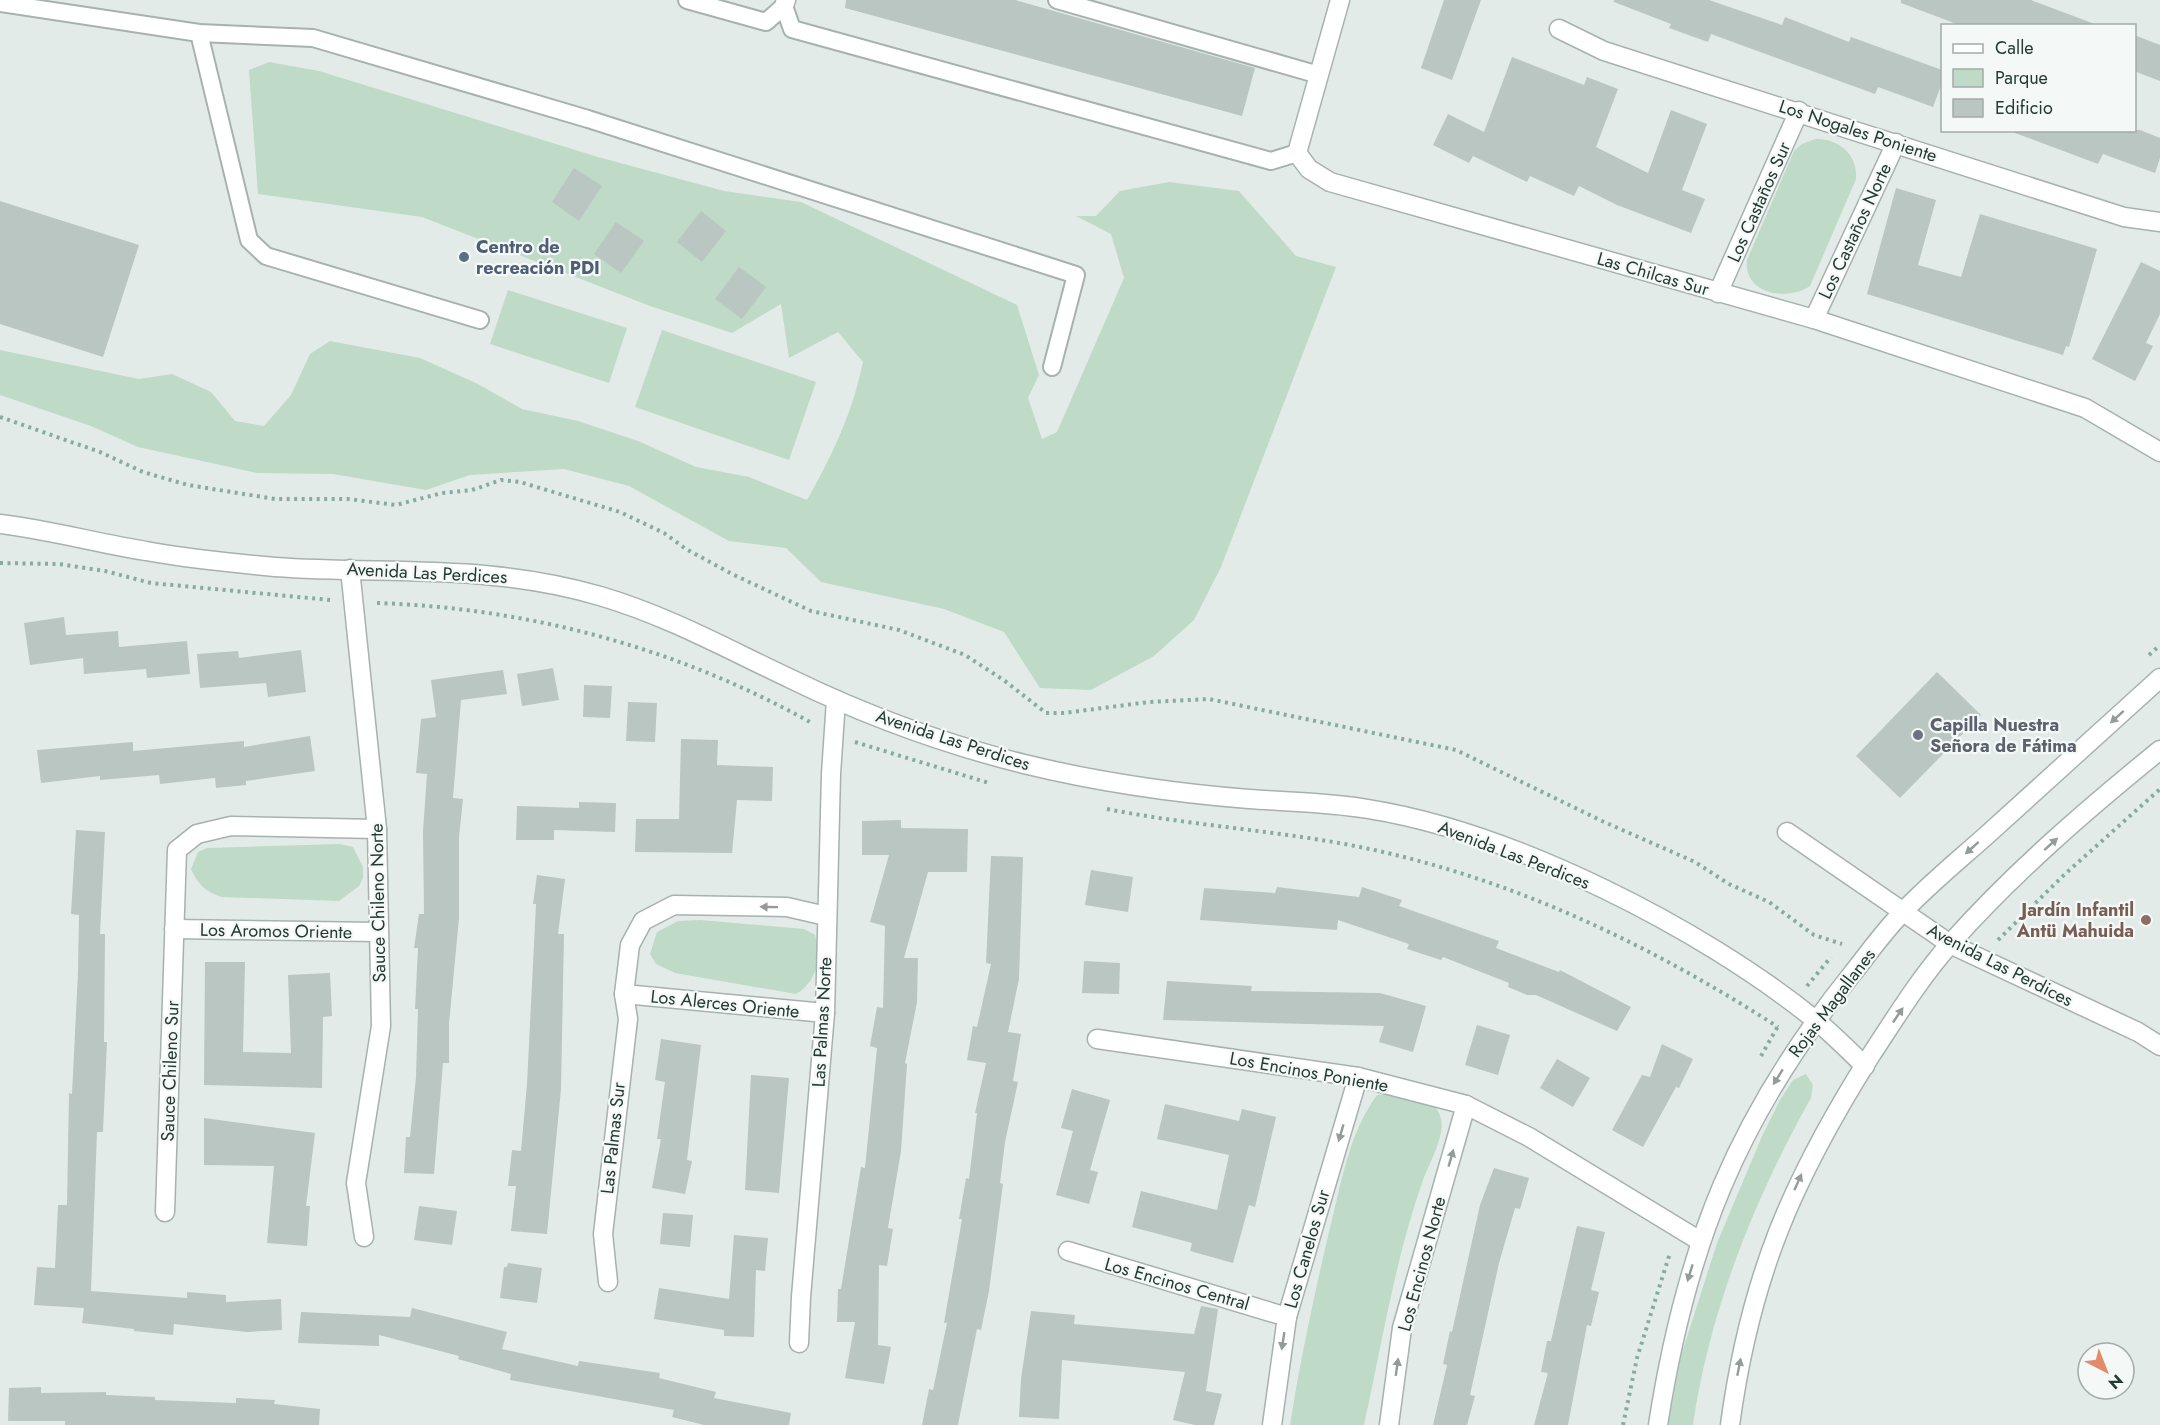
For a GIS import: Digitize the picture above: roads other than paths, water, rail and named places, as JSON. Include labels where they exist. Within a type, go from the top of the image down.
[{"type":"street","points":[[1297,153],[1340,0]]},
{"type":"street","name":"Los Nogales Poniente","points":[[1559,29],[1604,51],[1799,111],[2124,217],[2160,222]]},
{"type":"street","name":"Los Castaños Sur","points":[[1718,293],[1799,111]]},
{"type":"street","name":"Los Castaños Norte","points":[[1815,319],[1896,143]]},
{"type":"street","name":"Las Chilcas Sur","points":[[1297,153],[1310,169],[1330,182],[1815,319],[2085,408],[2160,452]]},
{"type":"street","name":"Avenida Las Perdices","points":[[0,524],[213,561],[487,574],[596,595],[682,625],[836,700],[950,742],[1074,775],[1189,793],[1353,806],[1450,828],[1543,862],[1643,910],[1744,969],[1815,1020],[1865,1066]]},
{"type":"street","name":"Sauce Chileno Norte","points":[[350,569],[377,829],[381,1026],[356,1183],[364,1237]]},
{"type":"street","name":"Rojas Magallanes","points":[[1658,1425],[1679,1312],[1700,1241],[1722,1184],[1748,1128],[1815,1020],[1901,913],[2160,678]]},
{"type":"street","name":"Las Palmas Norte","points":[[799,1343],[825,1013],[826,916],[836,700]]},
{"type":"street","points":[[1730,1425],[1746,1330],[1779,1226],[1803,1171],[1832,1117],[1919,982],[1950,944],[2048,847],[2160,750]]},
{"type":"street","name":"Sauce Chileno Sur","points":[[165,1212],[177,850],[197,834],[231,826],[377,829]]},
{"type":"street","name":"Avenida Las Perdices","points":[[1787,832],[1901,913],[1950,944],[2138,1032],[2160,1046]]},
{"type":"street","name":"Las Palmas Sur","points":[[608,1282],[603,1234],[628,1020],[624,994],[630,945],[644,921],[674,905],[787,907],[826,916]]},
{"type":"street","name":"Los Aromos Oriente","points":[[174,929],[378,932]]},
{"type":"street","name":"Los Alerces Oriente","points":[[624,994],[825,1013]]},
{"type":"street","name":"Los Encinos Poniente","points":[[1097,1039],[1358,1077],[1466,1105],[1528,1137],[1700,1241]]},
{"type":"street","name":"Los Canelos Sur","points":[[1272,1425],[1287,1317],[1358,1077]]},
{"type":"street","name":"Los Encinos Norte","points":[[1389,1425],[1402,1328],[1466,1105]]},
{"type":"street","name":"Los Encinos Central","points":[[1068,1251],[1287,1317]]},
{"type":"lane","points":[[687,0],[766,22],[785,3],[792,29],[1271,161],[1297,153]]},
{"type":"lane","points":[[1057,0],[1319,75]]},
{"type":"lane","points":[[0,3],[199,33],[313,38],[588,119],[1076,275],[1052,367]]},
{"type":"lane","points":[[199,33],[249,240],[267,256],[480,320]]},
{"type":"place","name":"Centro de recreación PDI","points":[[464,257]]},
{"type":"place","name":"Capilla Nuestra Señora de Fátima","points":[[1918,735]]},
{"type":"place","name":"Jardín Infantil Antü Mahuida","points":[[2146,920]]}]
